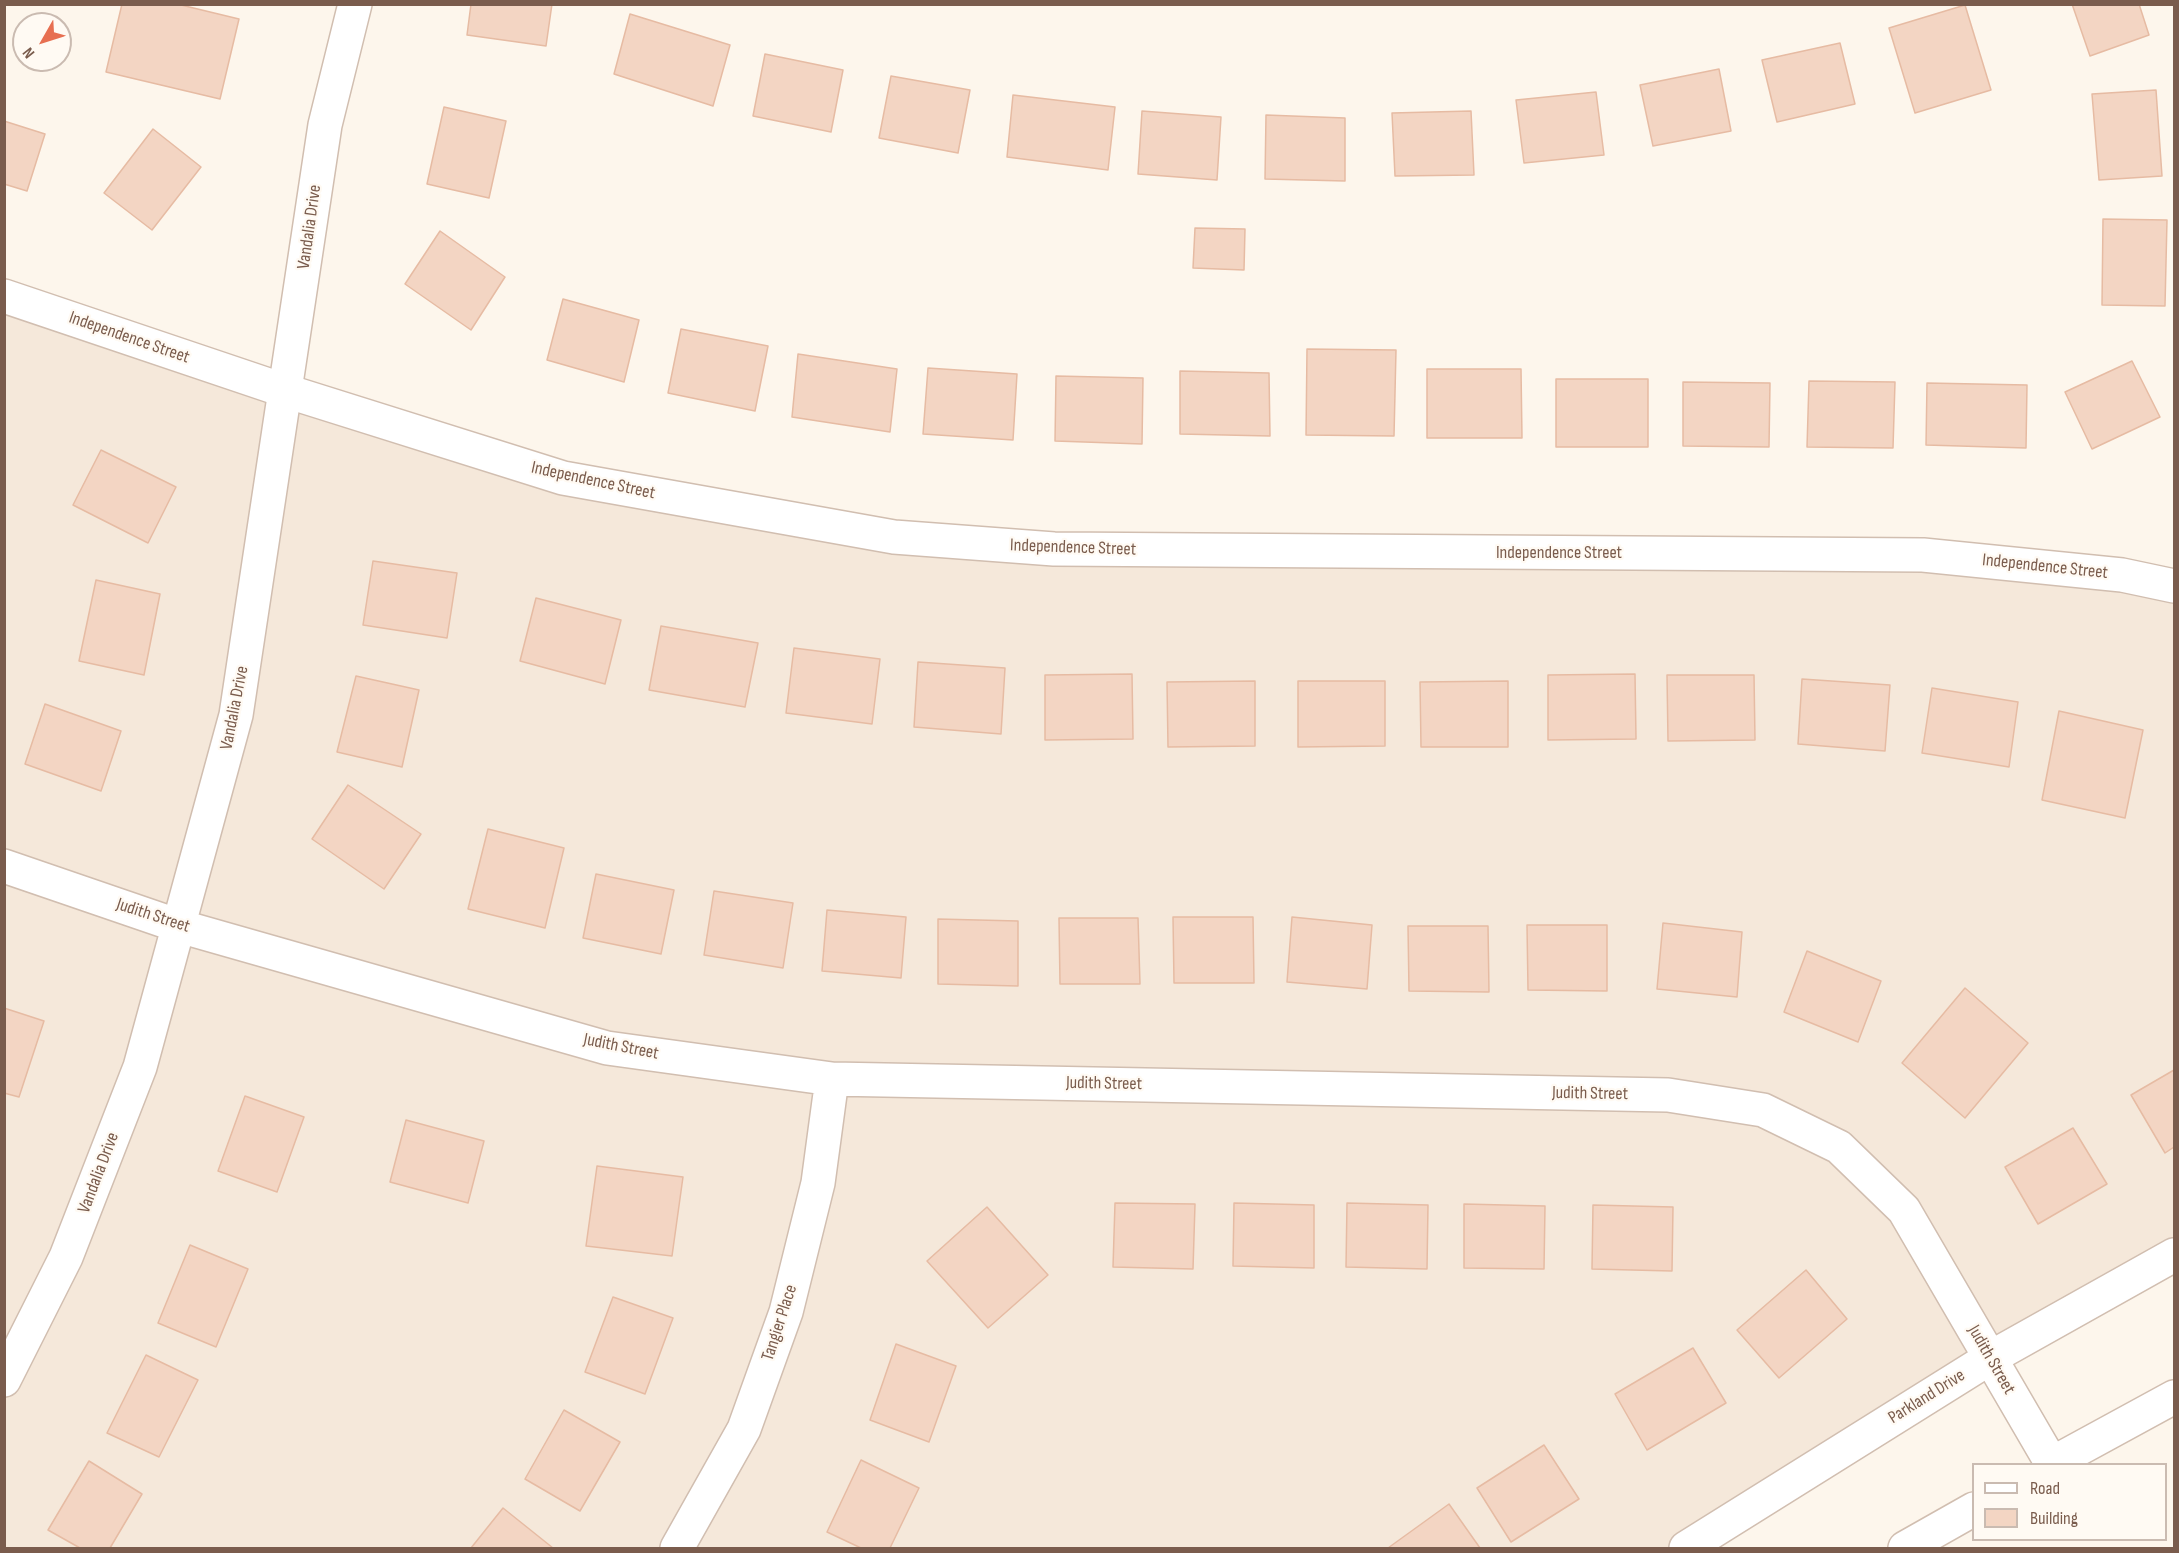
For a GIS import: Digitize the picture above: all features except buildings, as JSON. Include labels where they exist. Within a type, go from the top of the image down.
[{"type":"street","name":"Vandalia Drive","points":[[4,1380],[66,1257],[140,1067],[236,715],[325,125],[355,4]]},
{"type":"street","name":"Independence Street","points":[[4,296],[286,391],[563,478],[894,537],[1054,549],[1923,555],[2122,575],[2175,586]]},
{"type":"street","name":"Judith Street","points":[[4,866],[179,926],[607,1048],[832,1079],[1668,1095],[1763,1110],[1839,1147],[1904,1210],[2050,1463]]},
{"type":"street","name":"Tangier Place","points":[[677,1548],[744,1429],[786,1312],[818,1183],[832,1079]]},
{"type":"street","name":"Parkland Drive","points":[[1686,1548],[1990,1358],[2175,1255]]},
{"type":"street","points":[[2053,1463],[2175,1397]]},
{"type":"street","points":[[1905,1548],[1972,1510]]},
{"type":"shaded area","points":[[5,297],[563,478],[894,537],[1923,555],[2174,586],[2174,1255],[1686,1548],[5,1548]]}]
